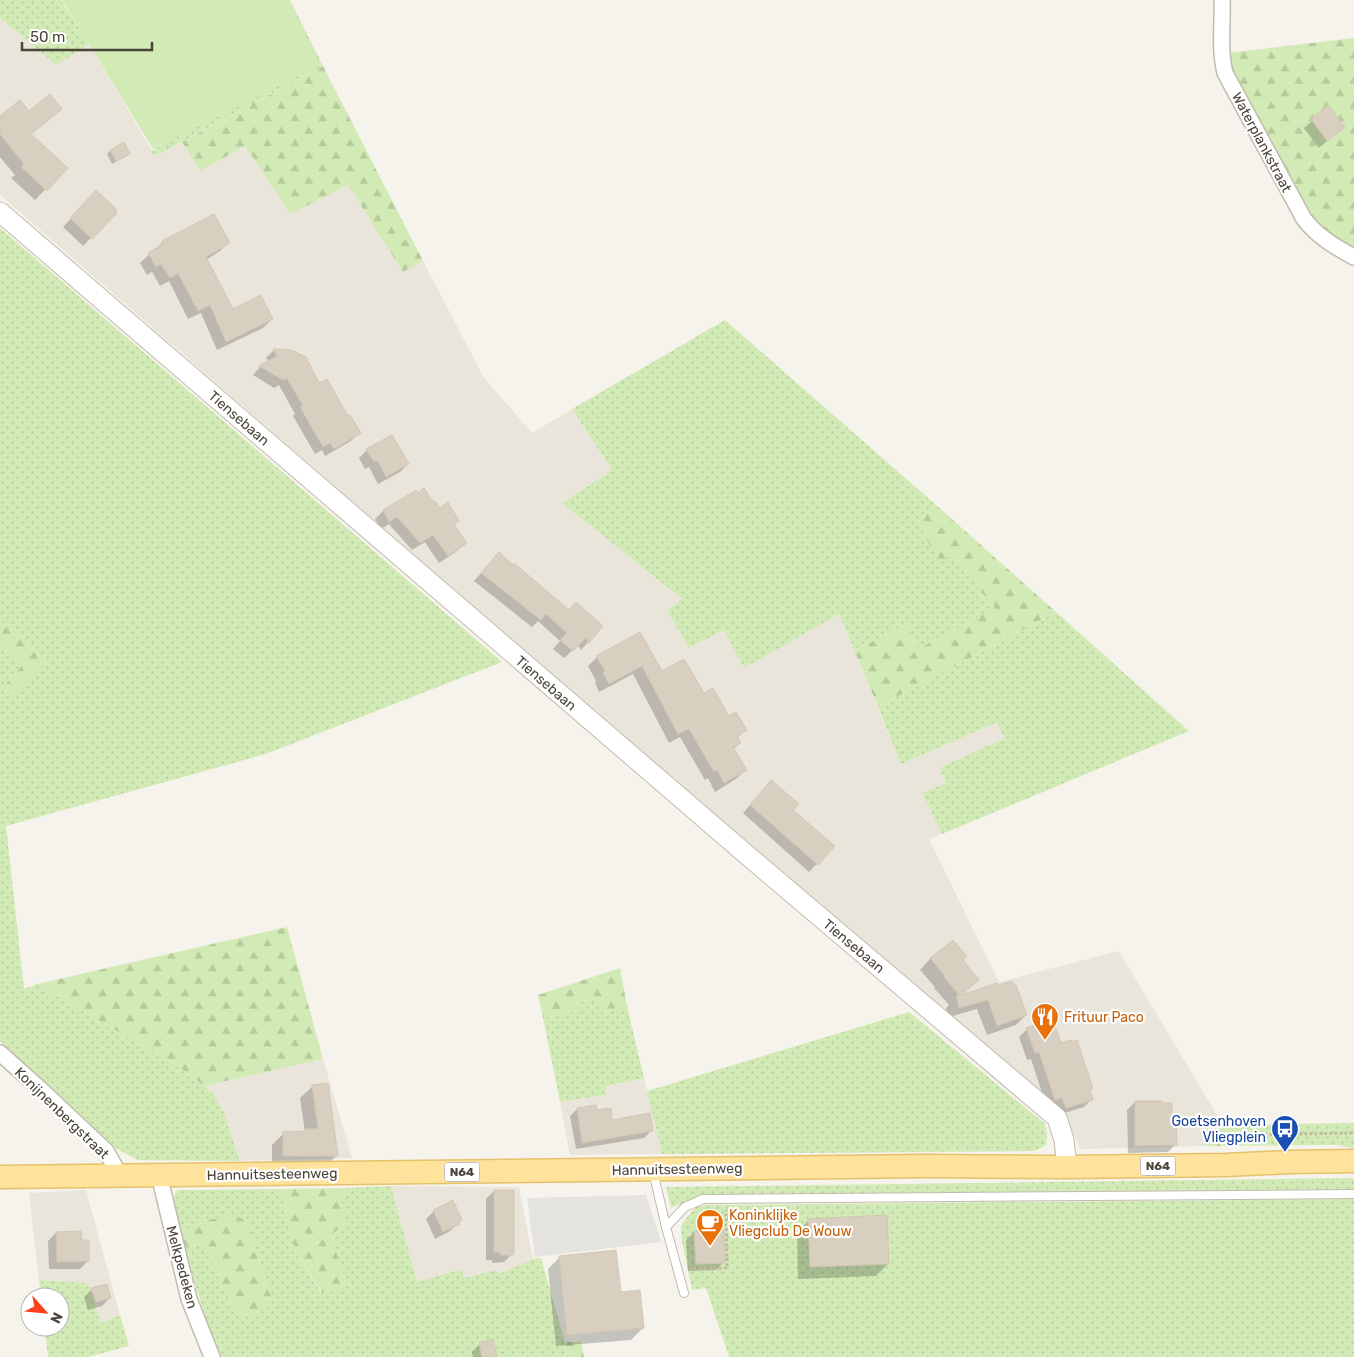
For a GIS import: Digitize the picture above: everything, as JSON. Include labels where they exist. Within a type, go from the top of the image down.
[{"type":"main road","name":"Hannuitsesteenweg","points":[[0,1177],[924,1166],[1067,1167],[1354,1161]]},
{"type":"street","name":"Waterplankstraat","points":[[1222,0],[1222,53],[1225,73],[1304,219],[1320,236],[1354,257]]},
{"type":"street","name":"Tiensebaan","points":[[0,212],[740,849],[1056,1118],[1064,1140],[1067,1167]]},
{"type":"street","name":"Konijnenbergstraat","points":[[0,1053],[106,1151],[120,1176]]},
{"type":"street","name":"Melkpedeken","points":[[159,1175],[189,1299],[212,1357]]},
{"type":"lane","points":[[653,1169],[666,1228],[684,1293]]},
{"type":"lane","points":[[666,1228],[685,1207],[703,1199],[1354,1194]]},
{"type":"path","points":[[678,1270],[728,1268],[726,1199]]},
{"type":"shaded area","points":[[0,18],[56,65],[89,44],[155,156],[182,142],[200,171],[245,146],[290,213],[348,185],[403,272],[423,261],[484,378],[532,433],[572,409],[612,470],[562,503],[682,599],[724,630],[744,667],[839,614],[901,764],[996,723],[1005,738],[939,768],[946,783],[922,793],[942,834],[929,839],[999,982],[1119,951],[1223,1125],[1204,1146],[1081,1149],[1058,1111],[0,195]]},
{"type":"shaded area","points":[[323,1059],[352,1158],[240,1161],[224,1113],[213,1093],[204,1086]]},
{"type":"shaded area","points":[[644,1078],[662,1154],[570,1155],[560,1102],[606,1095],[605,1086]]},
{"type":"shaded area","points":[[391,1186],[519,1187],[533,1259],[499,1275],[495,1270],[465,1279],[461,1269],[417,1282]]},
{"type":"shaded area","points":[[86,1190],[120,1315],[101,1323],[88,1283],[39,1280],[29,1193]]},
{"type":"shaded area","points":[[646,1195],[661,1242],[535,1257],[527,1198]]},
{"type":"green space","points":[[0,0],[61,0],[89,44],[56,65],[0,18]]},
{"type":"green space","points":[[62,0],[288,0],[320,65],[153,149]]},
{"type":"green space","points":[[254,0],[290,0],[323,66],[155,156],[151,151],[296,68]]},
{"type":"green space","points":[[1354,38],[1354,249],[1331,237],[1308,216],[1229,65],[1227,53]]},
{"type":"green space","points":[[323,66],[423,261],[403,272],[348,185],[290,214],[245,146],[200,171],[182,142]]},
{"type":"green space","points":[[0,228],[502,662],[266,754],[6,826],[24,989],[37,984],[188,1073],[213,1093],[224,1113],[240,1161],[137,1160],[117,1149],[0,1041],[0,643],[23,664],[1,690],[45,661],[0,621]]},
{"type":"green space","points":[[725,320],[935,504],[918,522],[939,562],[951,555],[996,608],[918,649],[907,625],[854,650],[839,614],[744,668],[724,630],[689,648],[667,610],[682,599],[562,503],[612,470],[572,409]]},
{"type":"green space","points":[[935,504],[1056,612],[878,707],[854,650],[907,625],[918,649],[995,608],[951,555],[939,563],[918,522]]},
{"type":"green space","points":[[1056,612],[1189,731],[942,834],[922,793],[946,783],[939,768],[1005,738],[996,723],[901,764],[878,707]]},
{"type":"green space","points":[[0,621],[45,661],[11,698],[1,690],[23,664],[0,643]]},
{"type":"green space","points":[[287,927],[323,1059],[204,1086],[188,1073],[37,984]]},
{"type":"green space","points":[[620,968],[627,1006],[601,1012],[598,998],[577,1003],[578,1011],[543,1018],[538,995]]},
{"type":"green space","points":[[599,998],[602,1012],[627,1006],[644,1078],[606,1086],[606,1095],[560,1102],[543,1018],[578,1011],[577,1003]]},
{"type":"green space","points":[[909,1012],[1045,1124],[1047,1134],[1046,1145],[1035,1151],[662,1154],[647,1091]]},
{"type":"green space","points":[[1354,1123],[1354,1148],[1336,1145],[1204,1146],[1223,1125]]},
{"type":"green space","points":[[1354,1178],[1354,1190],[706,1194],[671,1208],[666,1187]]},
{"type":"green space","points":[[391,1186],[417,1282],[461,1269],[465,1278],[496,1270],[499,1274],[533,1259],[541,1258],[569,1357],[220,1357],[183,1247],[204,1243],[235,1312],[265,1309],[272,1300],[251,1232],[208,1220],[180,1232],[173,1198],[177,1190],[281,1189],[295,1251],[321,1292],[329,1292],[341,1286],[345,1280],[331,1235],[344,1225],[342,1201],[345,1188]]},
{"type":"green space","points":[[345,1188],[342,1201],[344,1225],[331,1235],[345,1280],[335,1290],[322,1292],[295,1251],[281,1189]]},
{"type":"green space","points":[[1354,1199],[1354,1357],[729,1357],[706,1288],[692,1290],[682,1241],[681,1226],[696,1207],[706,1205]]},
{"type":"green space","points":[[231,1216],[242,1218],[251,1232],[272,1300],[264,1309],[256,1314],[246,1315],[235,1312],[204,1244],[183,1247],[180,1232],[208,1220]]},
{"type":"green space","points":[[39,1280],[88,1283],[101,1323],[120,1315],[129,1346],[87,1357],[48,1357],[46,1337],[70,1337],[70,1287],[40,1287]]},
{"type":"green space","points":[[565,1342],[581,1342],[584,1357],[569,1357]]},
{"type":"building","points":[[50,94],[62,109],[31,134],[68,168],[47,191],[21,167],[24,164],[0,134],[0,116],[20,100],[29,111]]},
{"type":"building","points":[[1328,105],[1345,127],[1327,141],[1311,119]]},
{"type":"building","points":[[124,142],[130,154],[116,161],[110,150]]},
{"type":"building","points":[[96,190],[117,210],[115,212],[117,213],[92,239],[70,218]]},
{"type":"building","points":[[214,214],[230,243],[206,257],[233,309],[261,295],[273,319],[226,342],[210,305],[198,311],[178,273],[170,278],[161,264],[156,267],[148,253],[163,244],[162,241]]},
{"type":"building","points":[[273,349],[291,350],[306,357],[319,383],[327,379],[348,416],[350,415],[361,433],[334,449],[330,443],[323,447],[300,407],[303,406],[287,378],[283,380],[259,366],[277,356]]},
{"type":"building","points":[[392,435],[409,464],[386,477],[377,460],[374,462],[366,449]]},
{"type":"building","points":[[424,488],[434,503],[435,501],[440,508],[448,502],[459,521],[454,524],[467,543],[448,556],[433,535],[420,543],[397,517],[389,522],[383,510],[416,490],[418,493]]},
{"type":"building","points":[[499,552],[569,610],[576,602],[603,626],[589,643],[586,638],[573,651],[560,640],[567,633],[546,614],[541,620],[481,573]]},
{"type":"building","points":[[640,632],[662,671],[684,659],[704,693],[713,688],[729,716],[736,712],[747,730],[737,736],[741,743],[733,747],[747,770],[724,783],[717,770],[714,772],[689,729],[678,734],[642,666],[609,684],[603,673],[605,671],[596,656]]},
{"type":"building","points":[[771,780],[799,804],[793,810],[835,846],[818,865],[750,805]]},
{"type":"building","points":[[953,940],[967,956],[963,960],[979,980],[961,995],[997,983],[998,985],[1012,981],[1014,986],[1016,985],[1027,1015],[997,1026],[988,1000],[959,1008],[956,996],[959,995],[930,958]]},
{"type":"building","points":[[1053,1020],[1061,1043],[1077,1040],[1093,1088],[1090,1089],[1093,1100],[1066,1108],[1062,1098],[1055,1100],[1039,1052],[1035,1053],[1026,1028]]},
{"type":"building","points":[[328,1083],[338,1156],[283,1156],[283,1132],[318,1129],[312,1085]]},
{"type":"building","points":[[1135,1101],[1172,1103],[1172,1118],[1176,1118],[1177,1145],[1135,1146]]},
{"type":"building","points":[[596,1105],[597,1110],[611,1108],[612,1120],[650,1113],[653,1131],[582,1143],[577,1108]]},
{"type":"building","points":[[494,1190],[514,1190],[513,1255],[500,1255],[500,1252],[494,1252]]},
{"type":"building","points":[[453,1200],[462,1220],[459,1221],[460,1224],[443,1232],[433,1210]]},
{"type":"building","points":[[887,1215],[889,1264],[810,1267],[808,1219]]},
{"type":"building","name":"Koninklijke Vliegclub De Wouw","points":[[724,1230],[725,1263],[696,1264],[694,1231]]},
{"type":"building","points":[[81,1231],[82,1240],[89,1240],[89,1261],[57,1262],[56,1232]]},
{"type":"building","points":[[616,1250],[621,1292],[640,1290],[644,1328],[567,1335],[559,1256]]},
{"type":"building","points":[[107,1284],[111,1298],[96,1302],[91,1288]]},
{"type":"building","points":[[493,1339],[497,1357],[482,1357],[479,1343]]},
{"type":"place","name":"Frituur Paco","points":[[1045,1041]]},
{"type":"place","name":"Goetsenhoven Vliegplein","points":[[1285,1153]]},
{"type":"place","name":"Koninklijke Vliegclub De Wouw","points":[[710,1247]]}]
